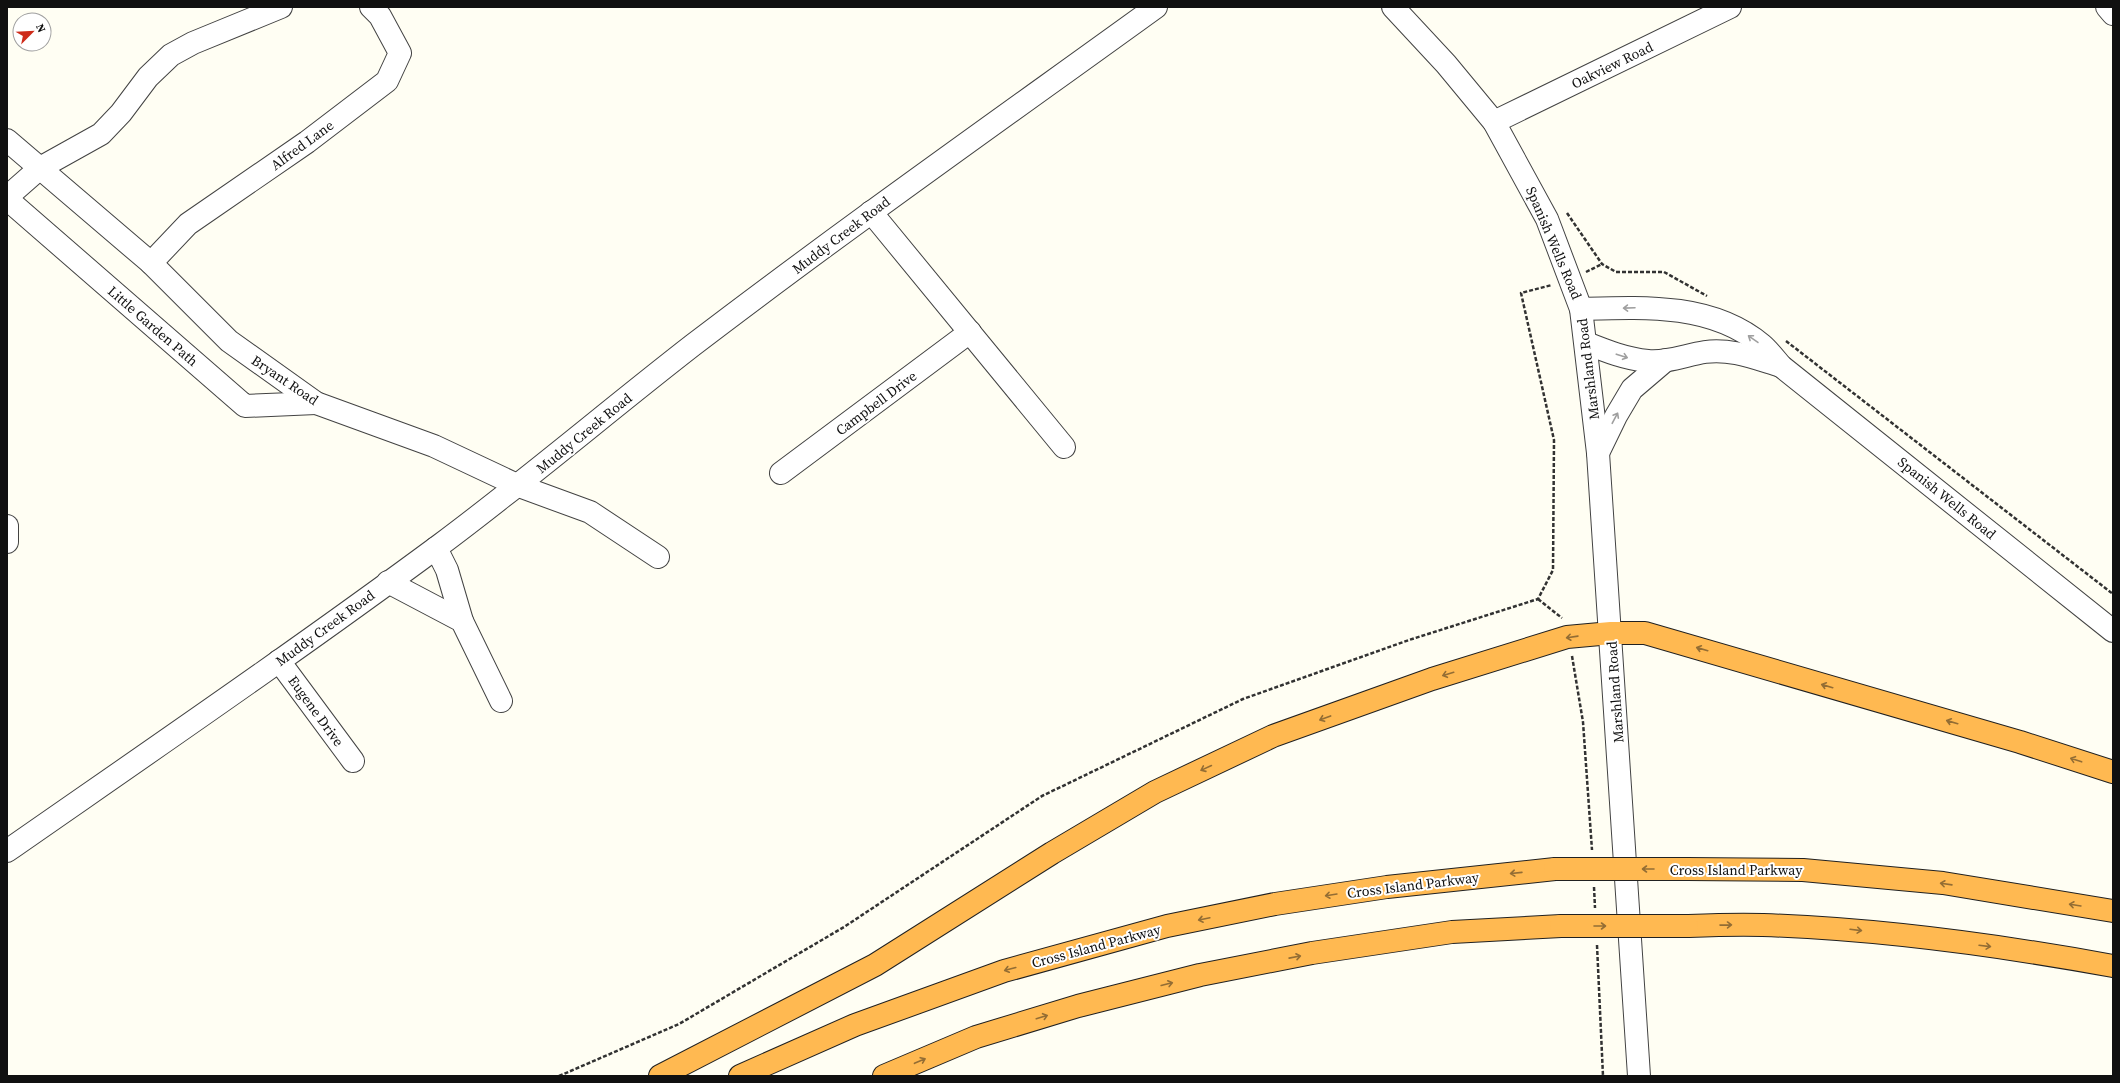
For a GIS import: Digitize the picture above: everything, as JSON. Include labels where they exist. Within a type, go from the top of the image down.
[{"type":"highway","points":[[660,1076],[875,965],[1052,853],[1155,792],[1274,736],[1432,679],[1567,637],[1611,632],[1645,633],[2020,742],[2113,772]]},
{"type":"highway","name":"Cross Island Parkway","points":[[740,1076],[855,1025],[1004,971],[1167,926],[1275,904],[1387,887],[1555,869],[1803,870],[1943,883],[2113,911]]},
{"type":"highway","points":[[884,1076],[976,1037],[1078,1006],[1200,975],[1312,953],[1452,932],[1561,926],[1762,925],[1848,930],[2039,952],[2113,966]]},
{"type":"street","points":[[7,198],[40,168],[101,134],[121,113],[148,77],[171,55],[193,43],[281,7]]},
{"type":"street","name":"Alfred Lane","points":[[151,263],[188,224],[307,142],[387,81],[400,53],[380,16],[371,7]]},
{"type":"street","name":"Muddy Creek Road","points":[[7,851],[279,662],[436,548],[519,486],[691,347],[872,212],[1156,7]]},
{"type":"street","name":"Spanish Wells Road","points":[[1394,7],[1446,64],[1494,122],[1547,219],[1581,309],[1648,307],[1691,312],[1736,327],[1763,346],[1781,366],[2113,631]]},
{"type":"street","name":"Oakview Road","points":[[1494,122],[1730,7]]},
{"type":"street","points":[[2106,7],[2113,14]]},
{"type":"street","name":"Bryant Road","points":[[7,140],[151,263],[229,341],[316,403],[434,446],[519,486],[590,512],[658,557]]},
{"type":"street","name":"Little Garden Path","points":[[7,198],[245,406],[316,403]]},
{"type":"street","points":[[872,212],[1064,446]]},
{"type":"street","name":"Marshland Road","points":[[1581,309],[1598,453],[1611,632],[1639,1076]]},
{"type":"street","name":"Campbell Drive","points":[[781,474],[970,332]]},
{"type":"street","name":"Spanish Wells Road","points":[[1586,343],[1627,358],[1649,361],[1666,360],[1707,352],[1725,352],[1742,354],[1781,366]]},
{"type":"street","name":"Spanish Wells Road","points":[[1598,453],[1616,416],[1632,389],[1666,360]]},
{"type":"street","points":[[7,526],[7,542]]},
{"type":"street","points":[[436,548],[447,570],[462,621],[501,701]]},
{"type":"street","points":[[388,582],[462,621]]},
{"type":"street","name":"Eugene Drive","points":[[279,662],[353,761]]},
{"type":"path","points":[[559,1076],[679,1024],[844,927],[1042,796],[1243,699],[1409,640],[1538,599],[1553,570],[1554,440],[1521,293],[1570,280],[1602,264]]},
{"type":"path","points":[[1538,599],[1562,616],[1567,637],[1583,722],[1592,854]]},
{"type":"path","points":[[1594,885],[1596,916]]},
{"type":"path","points":[[1597,940],[1604,1076]]}]
